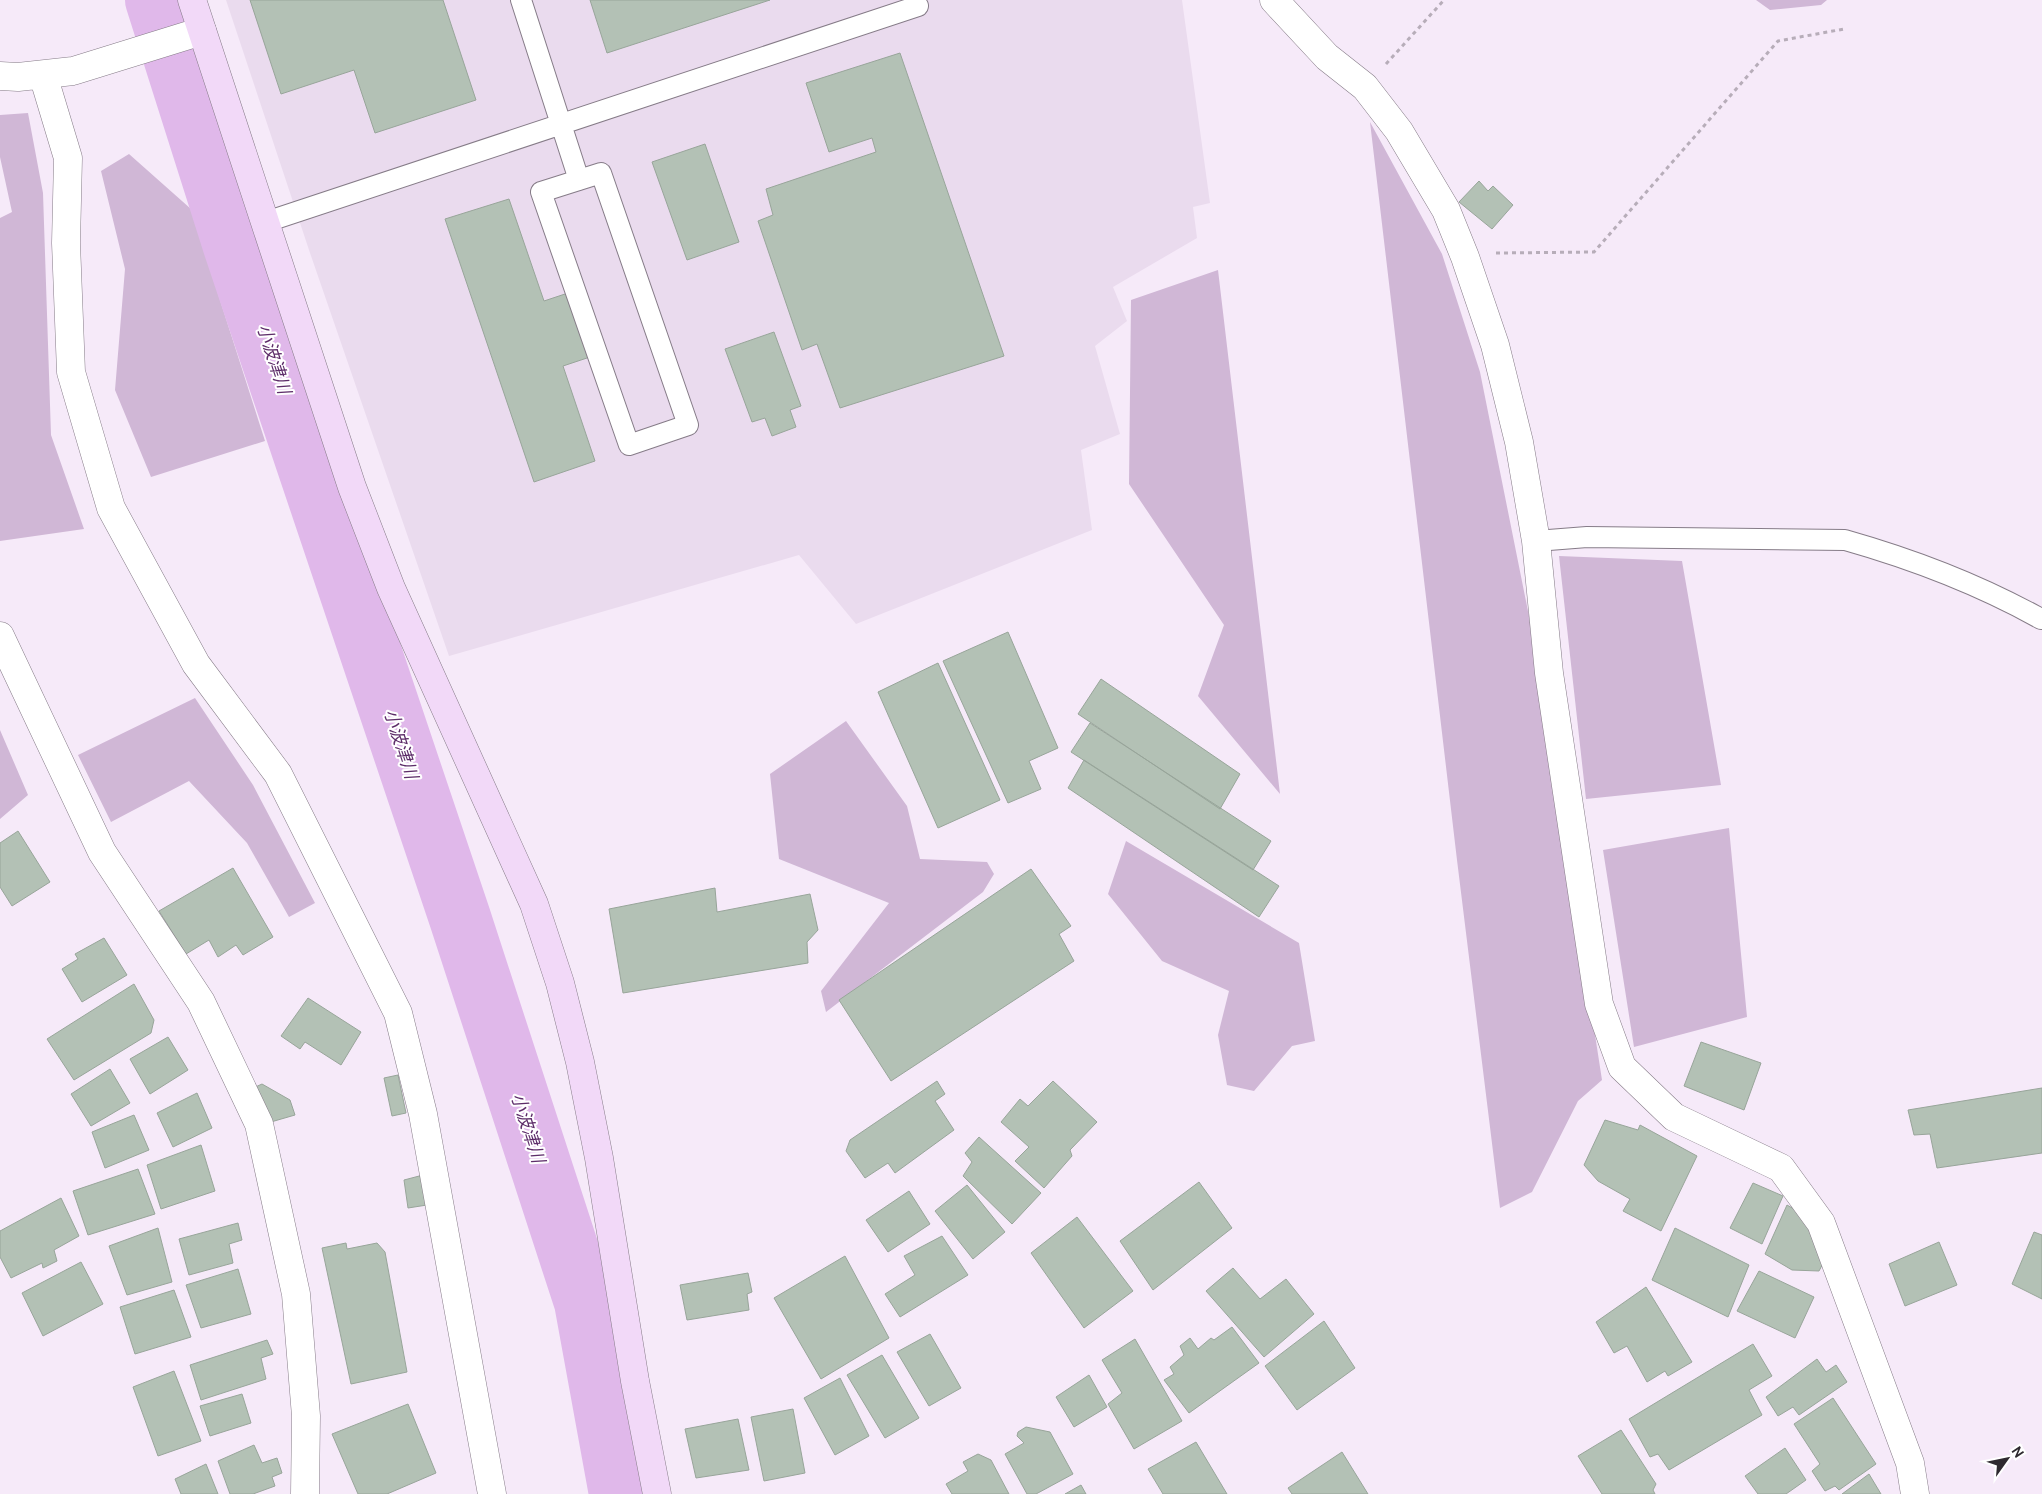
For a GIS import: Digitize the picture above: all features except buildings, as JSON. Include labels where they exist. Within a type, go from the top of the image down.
[{"type":"street","points":[[192,0],[192,33],[266,222],[352,487],[387,578],[534,904],[560,983],[580,1062],[599,1158],[635,1381],[657,1494]]},
{"type":"street","points":[[1274,0],[1326,57],[1365,87],[1399,131],[1441,202],[1465,257],[1495,345],[1519,442],[1536,541],[1549,673],[1599,1004],[1622,1067],[1674,1117],[1781,1168],[1821,1223],[1910,1463],[1916,1494]]},
{"type":"street","points":[[0,76],[18,77],[73,71],[192,33]]},
{"type":"street","points":[[43,75],[68,158],[66,243],[71,372],[111,508],[196,664],[278,774],[398,1013],[423,1114],[492,1494]]},
{"type":"street","points":[[0,636],[102,852],[201,1002],[259,1124],[296,1294],[306,1416],[305,1494]]},
{"type":"lane","points":[[520,0],[578,180]]},
{"type":"lane","points":[[266,222],[918,6]]},
{"type":"lane","points":[[601,173],[688,425],[630,446],[540,192],[578,180],[601,173]]},
{"type":"lane","points":[[1536,541],[1587,537],[1845,540],[1884,551],[2015,604],[2041,619]]},
{"type":"path","points":[[1365,87],[1444,0]]},
{"type":"path","points":[[1465,257],[1484,253],[1594,252],[1778,41],[1844,29]]},
{"type":"shaded area","points":[[226,0],[1182,0],[1210,203],[1193,207],[1197,238],[1113,287],[1127,321],[1095,346],[1120,434],[1081,450],[1092,530],[856,624],[799,555],[449,656],[309,250]]},
{"type":"shaded area","points":[[1756,0],[1827,0],[1821,5],[1770,10]]},
{"type":"shaded area","points":[[28,113],[43,193],[51,435],[84,529],[0,541],[0,218],[12,212],[0,157],[0,115]]},
{"type":"shaded area","points":[[1370,122],[1442,254],[1480,372],[1534,641],[1602,1080],[1578,1101],[1532,1192],[1500,1208],[1457,860]]},
{"type":"shaded area","points":[[129,154],[191,209],[265,441],[151,477],[115,390],[125,269],[101,171]]},
{"type":"shaded area","points":[[1218,270],[1280,794],[1198,696],[1224,625],[1129,484],[1131,300]]},
{"type":"shaded area","points":[[1559,556],[1682,561],[1721,785],[1586,799]]},
{"type":"shaded area","points":[[195,698],[253,785],[315,903],[289,917],[247,843],[189,781],[111,822],[78,755]]},
{"type":"shaded area","points":[[846,721],[907,806],[920,859],[987,862],[994,874],[983,892],[826,1012],[821,991],[889,903],[779,859],[770,774]]},
{"type":"shaded area","points":[[0,730],[28,795],[0,819]]},
{"type":"shaded area","points":[[1729,828],[1747,1017],[1634,1047],[1603,850]]},
{"type":"shaded area","points":[[1126,841],[1299,943],[1315,1041],[1292,1046],[1254,1091],[1227,1085],[1218,1035],[1229,991],[1162,961],[1108,894]]},
{"type":"waterway","name":"小波津川","points":[[156,0],[235,249],[460,918],[585,1302],[620,1494]]}]
